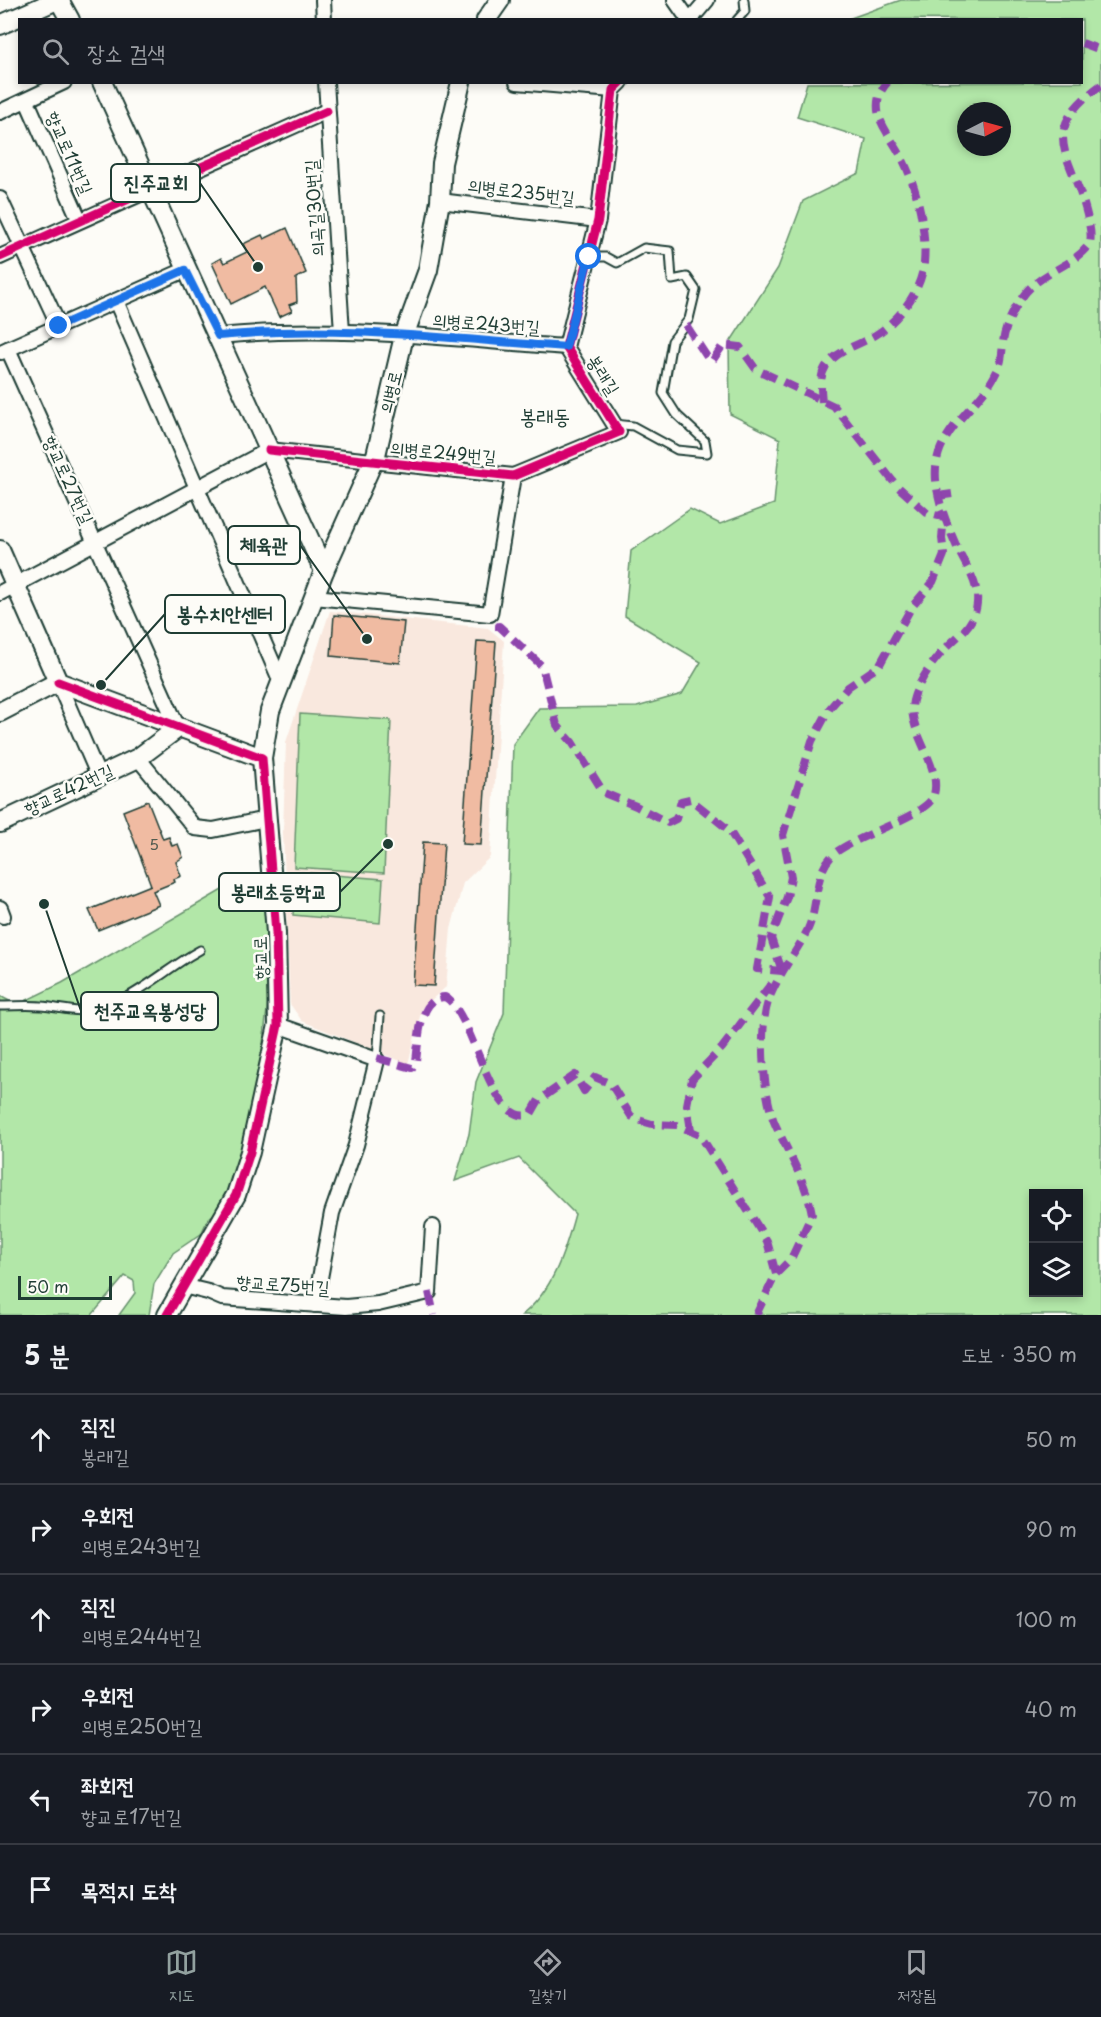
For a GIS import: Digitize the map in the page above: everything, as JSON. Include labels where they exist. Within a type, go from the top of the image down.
[{"type":"street","points":[[0,25],[58,0],[69,18]]},
{"type":"street","points":[[323,0],[324,18]]},
{"type":"street","points":[[487,18],[500,0]]},
{"type":"street","points":[[675,0],[688,18]]},
{"type":"street","points":[[691,18],[707,0]]},
{"type":"street","points":[[0,112],[60,84]]},
{"type":"street","points":[[103,84],[185,270],[218,336],[324,571]]},
{"type":"street","name":"의곡길30번길","points":[[326,84],[342,332]]},
{"type":"street","name":"의병로","points":[[262,758],[270,711],[324,571],[376,454],[404,336],[428,270],[440,201],[442,163],[461,84]]},
{"type":"street","points":[[567,84],[617,86]]},
{"type":"street","name":"봉래길","points":[[513,476],[619,432],[566,347],[598,220],[617,86]]},
{"type":"street","name":"향교로11번길","points":[[27,101],[79,219]]},
{"type":"street","name":"향교로11번길","points":[[0,257],[79,219],[151,191],[327,111]]},
{"type":"street","points":[[0,199],[59,326]]},
{"type":"street","name":"의병로235번길","points":[[440,201],[598,220]]},
{"type":"street","points":[[4,351],[185,270]]},
{"type":"street","points":[[116,301],[281,682]]},
{"type":"street","name":"의병로243번길","points":[[218,336],[276,330],[342,332],[566,347]]},
{"type":"street","name":"향교로27번길","points":[[4,351],[39,418],[96,542]]},
{"type":"street","name":"향교로27번길","points":[[8,588],[269,450]]},
{"type":"street","name":"의병로249번길","points":[[269,450],[371,463],[513,476]]},
{"type":"street","points":[[314,597],[490,614],[513,476]]},
{"type":"street","points":[[96,542],[178,728]]},
{"type":"street","points":[[0,550],[8,588],[58,682],[99,777]]},
{"type":"street","points":[[0,712],[58,682],[262,758]]},
{"type":"street","name":"향교로42번길","points":[[0,823],[138,758],[178,728]]},
{"type":"street","points":[[138,758],[195,828],[213,830],[266,819]]},
{"type":"street","name":"향교로","points":[[167,1315],[202,1258],[236,1195],[250,1152],[278,1025],[276,933],[262,758]]},
{"type":"street","points":[[278,1025],[377,1060],[356,1145],[332,1213],[315,1305]]},
{"type":"street","name":"향교로75번길","points":[[183,1286],[222,1298],[315,1305],[345,1311],[429,1292],[433,1227]]},
{"type":"lane","points":[[739,18],[745,11],[744,0]]},
{"type":"lane","points":[[589,257],[606,256],[617,263],[644,248],[670,251],[672,280],[687,277],[696,290],[690,319],[672,341],[663,393],[677,415],[705,441],[707,453],[677,450],[633,426],[614,424]]},
{"type":"lane","points":[[0,1006],[42,1006],[83,1011],[105,1006],[153,983],[182,960],[200,950]]},
{"type":"lane","points":[[377,1060],[380,1016]]},
{"type":"shaded area","points":[[330,611],[488,628],[504,641],[490,857],[463,883],[451,929],[446,987],[422,1008],[408,1064],[302,1021],[290,1004],[283,832],[286,742]]},
{"type":"green space","points":[[901,0],[1101,0],[1101,1315],[522,1315],[533,1305],[550,1282],[562,1256],[575,1214],[519,1158],[455,1181],[469,1134],[476,1082],[504,1013],[513,744],[539,708],[637,707],[682,694],[701,662],[625,616],[631,551],[690,509],[720,524],[774,504],[780,439],[730,414],[729,344],[778,268],[803,201],[859,173],[866,139],[797,117],[807,84],[1083,84],[1083,18],[851,18]]},
{"type":"green space","points":[[300,714],[391,720],[384,873],[294,867]]},
{"type":"green space","points":[[296,872],[383,879],[380,923],[293,915]]},
{"type":"green space","points":[[259,879],[268,911],[265,953],[268,1001],[262,1052],[245,1140],[224,1206],[208,1219],[201,1234],[173,1253],[154,1284],[149,1315],[119,1315],[135,1293],[134,1281],[125,1276],[92,1315],[0,1315],[0,996],[17,1005],[62,983],[229,886]]},
{"type":"building","points":[[287,228],[306,273],[296,278],[297,302],[289,305],[292,311],[279,317],[265,287],[231,304],[212,263],[221,258],[224,263],[247,252],[243,244],[262,235],[264,239]]},
{"type":"building","points":[[334,615],[404,622],[400,663],[331,656]]},
{"type":"building","points":[[477,641],[496,642],[481,845],[462,844]]},
{"type":"building","points":[[148,801],[163,839],[169,837],[172,846],[178,844],[183,857],[176,862],[181,876],[174,879],[175,882],[153,891],[159,905],[98,930],[89,910],[151,885],[123,811]]},
{"type":"building","points":[[423,842],[444,843],[434,986],[413,985]]},
{"type":"marked path","points":[[1083,43],[1101,50]]},
{"type":"marked path","points":[[822,402],[821,379],[826,366],[845,350],[874,336],[888,326],[909,302],[922,273],[925,250],[920,208],[907,168],[883,126],[878,111],[880,94],[886,84]]},
{"type":"marked path","points":[[756,1315],[776,1274],[791,1259],[812,1214],[802,1180],[775,1124],[767,1097],[763,1043],[769,999],[808,929],[819,879],[827,861],[843,847],[917,812],[933,797],[934,774],[914,722],[912,709],[914,697],[933,662],[964,631],[972,619],[977,603],[976,587],[942,511],[937,486],[937,462],[945,439],[984,391],[997,371],[1006,330],[1023,296],[1034,284],[1068,263],[1084,251],[1090,243],[1087,215],[1067,160],[1064,131],[1069,117],[1081,102],[1101,85]]},
{"type":"marked path","points":[[686,325],[709,360],[713,360],[723,345],[740,347],[755,368],[834,406],[896,485],[927,513],[938,516],[945,513]]},
{"type":"marked path","points":[[938,496],[952,494]]},
{"type":"marked path","points":[[782,971],[771,938],[787,897],[791,877],[783,835],[812,741],[830,708],[848,687],[879,666],[911,608],[933,582],[944,555],[942,538],[944,516]]},
{"type":"marked path","points":[[499,630],[499,626],[542,666],[557,725],[572,742],[604,793],[636,806],[668,823],[676,819],[681,801],[690,799],[729,830],[770,897],[757,969],[782,971]]},
{"type":"marked path","points":[[691,1130],[687,1105],[692,1079],[722,1048],[774,980]]},
{"type":"marked path","points":[[377,1058],[412,1068],[416,1061],[419,1032],[425,1012],[436,999],[445,997],[456,1008],[504,1105],[517,1114],[531,1114],[539,1100],[575,1075],[584,1091],[595,1077],[611,1084],[631,1116],[652,1124],[677,1125],[700,1135],[767,1241],[776,1274]]},
{"type":"marked path","points":[[429,1292],[434,1315]]},
{"type":"cycle path","points":[[269,450],[513,476],[619,432],[566,347],[598,220],[613,90],[619,84]]},
{"type":"cycle path","points":[[0,257],[327,111]]},
{"type":"cycle path","points":[[58,682],[262,758],[276,933],[278,1025],[250,1152],[236,1195],[167,1315]]},
{"type":"place","name":"진주교회","points":[[258,267]]},
{"type":"place","name":"체육관","points":[[367,639]]},
{"type":"place","name":"봉수치안센터","points":[[101,685]]},
{"type":"place","name":"봉래초등학교","points":[[388,844]]},
{"type":"place","name":"천주교옥봉성당","points":[[44,904]]},
{"type":"district","name":"봉래동","points":[[545,417]]},
{"type":"route","points":[[59,326],[185,270],[218,336],[276,330],[342,332],[566,347],[589,257]]}]
